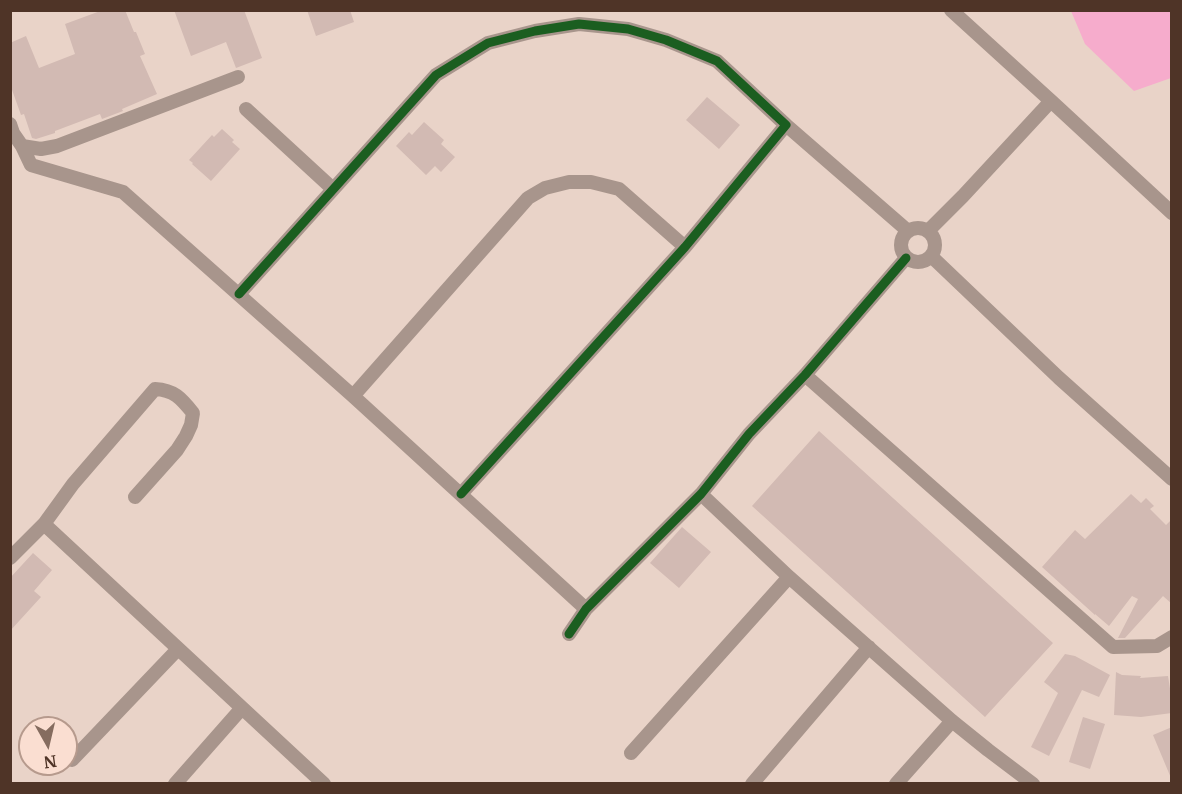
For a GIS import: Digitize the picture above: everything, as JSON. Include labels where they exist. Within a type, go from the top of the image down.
[{"type":"street","points":[[951,10],[1172,213]]},
{"type":"street","points":[[239,294],[436,75],[488,43],[535,31],[579,24],[628,29],[666,40],[717,61],[786,125],[908,231]]},
{"type":"street","points":[[22,146],[41,149],[57,146],[238,77]]},
{"type":"street","points":[[928,231],[1051,101]]},
{"type":"street","points":[[246,109],[333,189]]},
{"type":"street","points":[[10,124],[31,165],[123,192],[353,396],[586,609]]},
{"type":"street","points":[[461,494],[685,247],[786,125]]},
{"type":"street","points":[[353,396],[528,198],[545,188],[569,182],[591,182],[619,189],[685,247]]},
{"type":"street","points":[[915,228],[928,231],[935,243],[935,250],[931,256],[926,261],[919,262],[906,258],[901,247],[904,235],[915,228]]},
{"type":"street","points":[[931,256],[1059,378],[1172,479]]},
{"type":"street","points":[[568,634],[586,609],[701,495],[749,434],[805,375],[906,258]]},
{"type":"street","points":[[805,375],[1113,647],[1157,646],[1172,637]]},
{"type":"street","points":[[10,558],[44,524],[73,484],[155,389],[167,390],[183,400],[192,413],[191,425],[177,450],[135,497]]},
{"type":"street","points":[[701,495],[789,577],[952,721],[1033,783]]},
{"type":"street","points":[[44,524],[324,783]]},
{"type":"street","points":[[631,753],[789,577]]},
{"type":"street","points":[[752,783],[869,647]]},
{"type":"street","points":[[78,754],[178,649]]},
{"type":"street","points":[[175,783],[242,708]]},
{"type":"street","points":[[896,783],[952,721]]},
{"type":"shaded area","points":[[1071,11],[1171,11],[1171,78],[1134,91],[1085,44]]},
{"type":"building","points":[[103,10],[125,10],[145,54],[140,56],[157,94],[102,119],[100,114],[55,131],[55,133],[36,139],[32,138],[11,87],[10,43],[26,36],[39,68],[75,54],[65,24]]},
{"type":"building","points":[[174,10],[244,10],[262,58],[236,68],[226,42],[191,56]]},
{"type":"building","points":[[307,10],[350,10],[354,22],[316,36]]},
{"type":"building","points":[[707,97],[740,125],[719,149],[686,120]]},
{"type":"building","points":[[424,122],[444,140],[441,144],[455,157],[441,172],[435,166],[426,175],[396,146],[409,132],[412,135]]},
{"type":"building","points":[[222,129],[240,149],[211,181],[189,160],[212,135],[214,137]]},
{"type":"building","points":[[819,431],[1053,643],[985,717],[752,506]]},
{"type":"building","points":[[1131,494],[1141,503],[1146,498],[1154,506],[1150,509],[1166,525],[1172,519],[1172,604],[1163,596],[1125,638],[1118,638],[1138,599],[1132,596],[1109,626],[1042,567],[1075,530],[1085,539]]},
{"type":"building","points":[[682,527],[711,552],[679,588],[650,563]]},
{"type":"building","points":[[33,553],[52,570],[34,591],[41,597],[10,631],[10,578]]},
{"type":"building","points":[[1065,654],[1075,656],[1110,675],[1099,697],[1082,690],[1049,756],[1031,747],[1058,693],[1044,682]]},
{"type":"building","points":[[1116,672],[1122,675],[1141,676],[1140,678],[1168,676],[1172,713],[1141,717],[1114,715]]},
{"type":"building","points":[[1083,717],[1105,724],[1090,769],[1069,762]]},
{"type":"building","points":[[1172,727],[1172,778],[1171,778],[1153,735]]},
{"type":"cycle path","points":[[239,294],[436,75],[488,43],[535,31],[579,24],[628,29],[666,40],[717,61],[786,125],[685,247],[461,494]]},
{"type":"cycle path","points":[[569,634],[586,609],[701,494],[749,434],[805,375],[906,258]]}]
